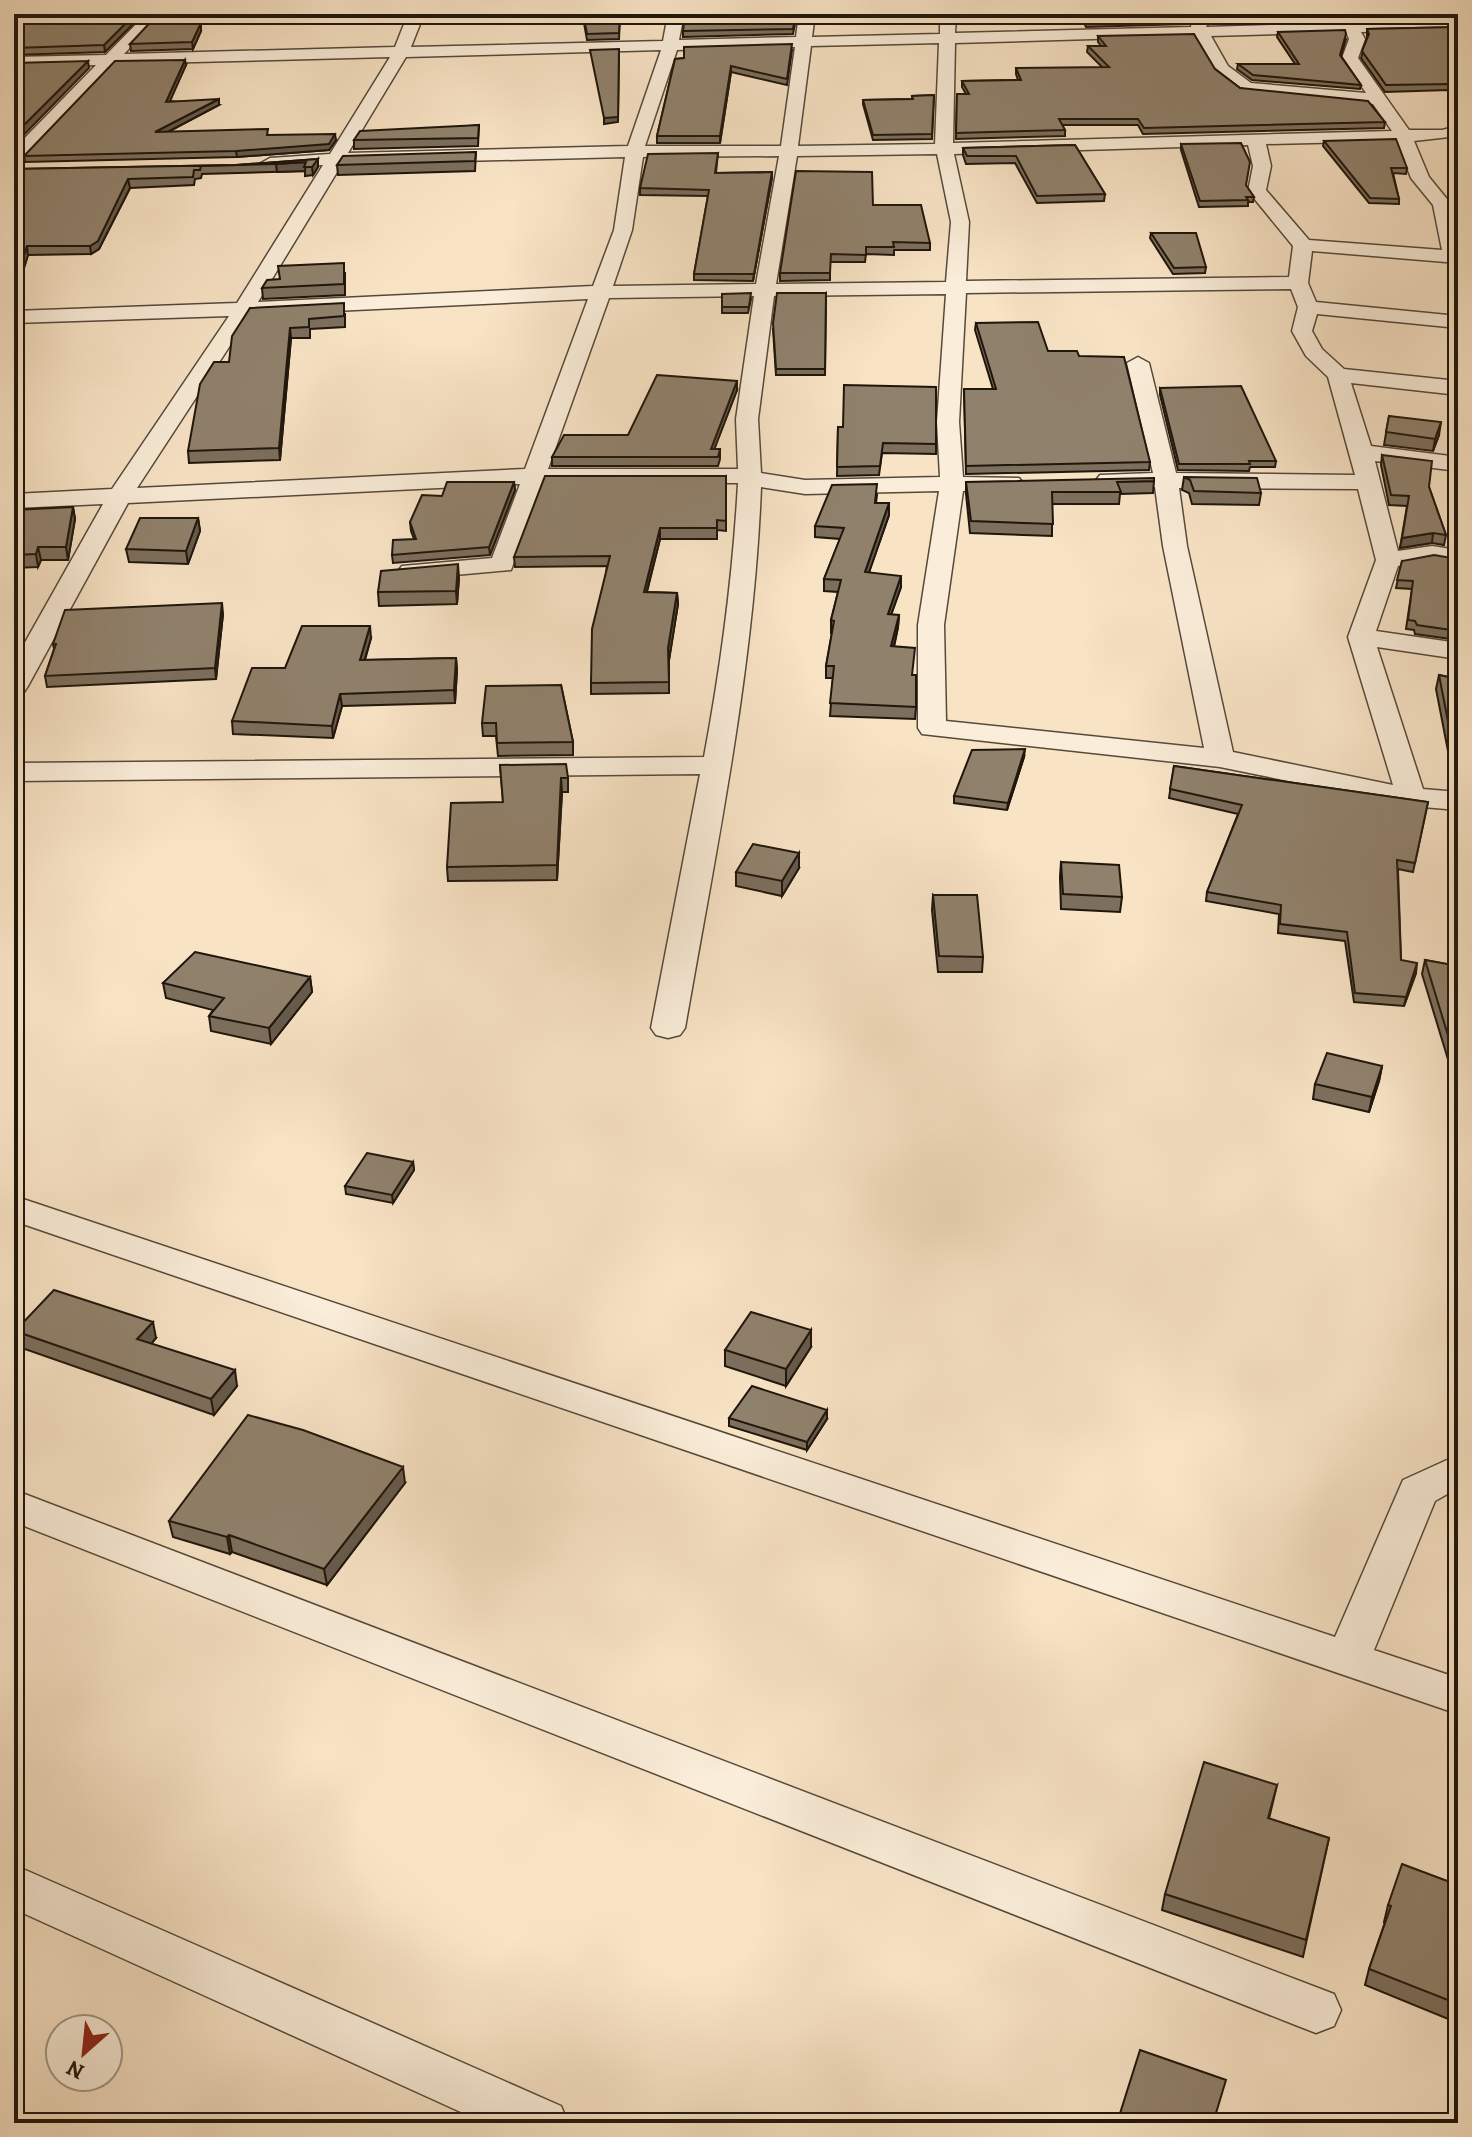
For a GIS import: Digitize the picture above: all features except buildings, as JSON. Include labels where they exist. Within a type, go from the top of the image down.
[{"type":"street","points":[[14,25],[25,14]]},
{"type":"street","points":[[14,159],[154,14]]},
{"type":"street","points":[[14,686],[119,497],[244,309],[402,51],[416,14]]},
{"type":"street","points":[[383,573],[502,565],[623,230],[635,151],[670,46],[676,14]]},
{"type":"street","points":[[668,1028],[731,684],[746,557],[747,476],[750,468],[747,419],[807,14]]},
{"type":"street","points":[[948,14],[944,148],[960,222],[948,422],[952,484],[931,625],[932,728],[1220,758],[1411,797],[1458,801]]},
{"type":"street","points":[[1205,14],[1197,24],[1216,64],[1234,83],[1247,88],[1379,99]]},
{"type":"street","points":[[14,62],[1201,32],[1348,21],[1458,25]]},
{"type":"street","points":[[1256,141],[1262,166],[1257,191],[1303,245],[1455,257],[1450,205],[1420,178],[1407,144],[1350,58],[1357,39],[1348,21]]},
{"type":"street","points":[[251,164],[335,158],[635,151],[789,151],[1256,141],[1407,144],[1458,131]]},
{"type":"street","points":[[1407,144],[1434,155]]},
{"type":"street","points":[[1303,245],[1298,283],[1308,307],[1302,331],[1313,352],[1338,375],[1388,560],[1361,637],[1411,797]]},
{"type":"street","points":[[14,317],[599,292],[1298,283]]},
{"type":"street","points":[[1308,307],[1458,322]]},
{"type":"street","points":[[1138,363],[1166,480],[1175,546],[1220,758]]},
{"type":"street","points":[[1338,375],[1458,388]]},
{"type":"street","points":[[1361,452],[1458,464]]},
{"type":"street","points":[[14,501],[533,476],[747,476],[790,486],[1039,482]]},
{"type":"street","points":[[1083,481],[1367,482]]},
{"type":"street","points":[[1388,560],[1432,553],[1458,557]]},
{"type":"street","points":[[1361,637],[1458,651]]},
{"type":"street","points":[[14,772],[716,765]]},
{"type":"street","points":[[14,1208],[1458,1696]]},
{"type":"street","points":[[1348,1659],[1418,1491],[1458,1470]]},
{"type":"street","points":[[14,1505],[1316,2010]]},
{"type":"street","points":[[14,1886],[542,2123]]}]
